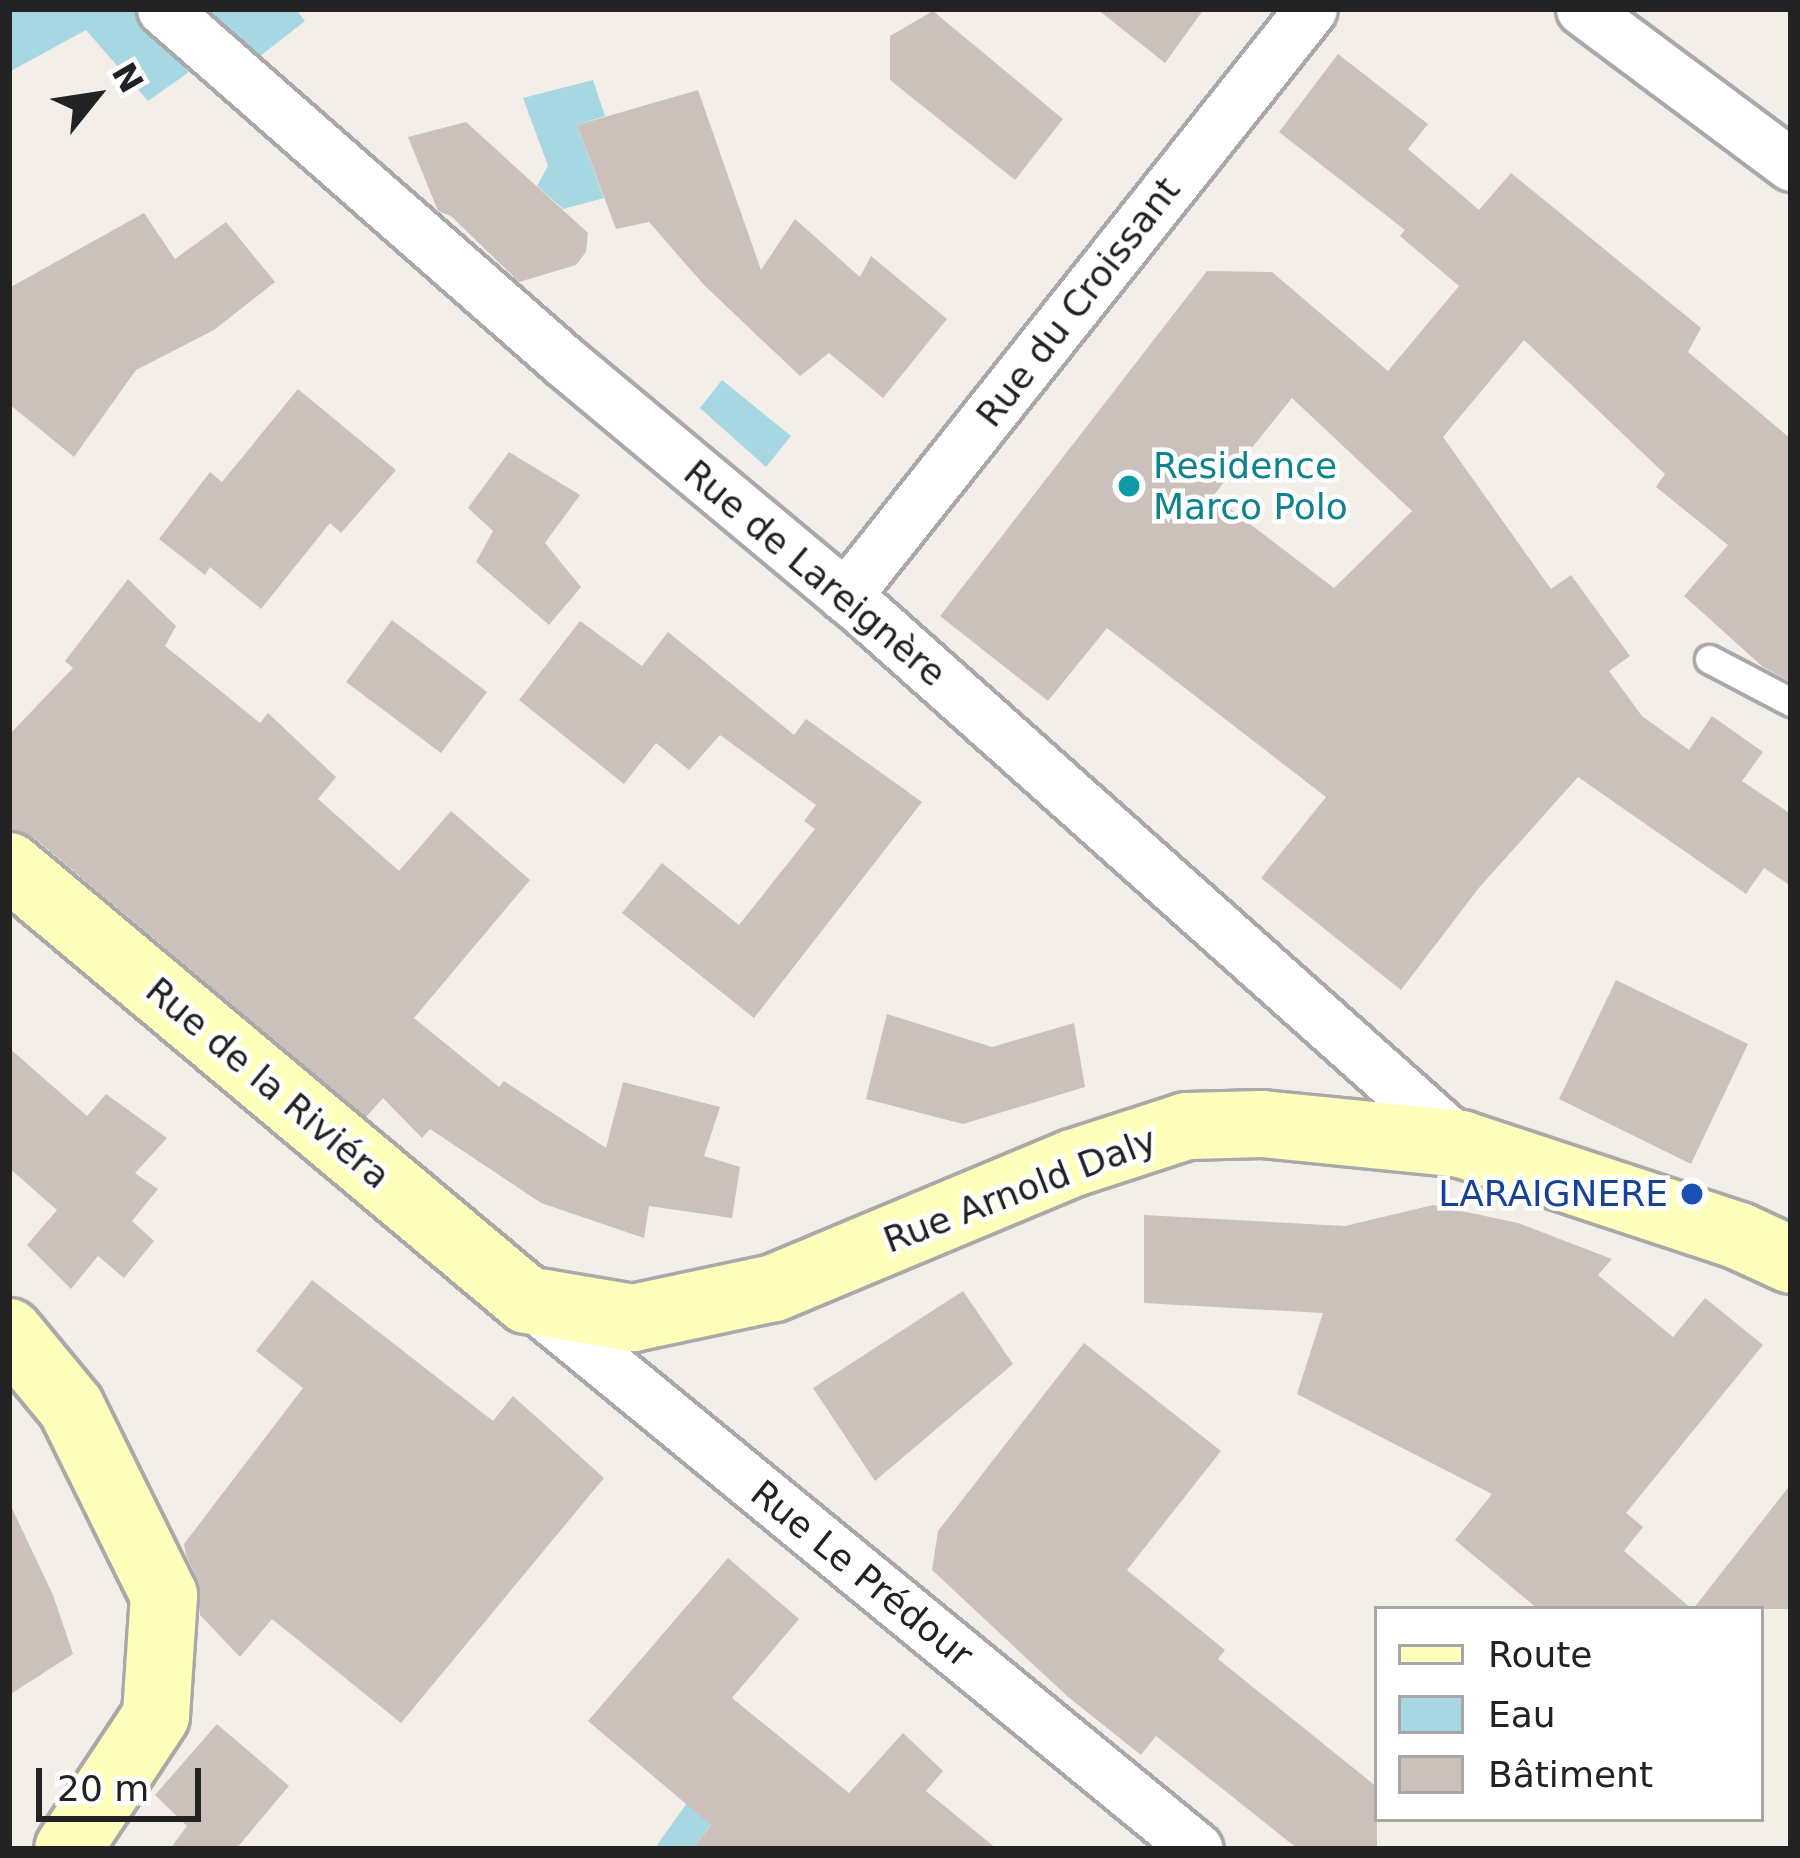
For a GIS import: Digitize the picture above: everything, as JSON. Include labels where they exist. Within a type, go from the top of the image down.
[{"type":"street","name":"Rue de Lareignère","points":[[163,9],[566,363],[844,596],[1461,1144]]},
{"type":"street","name":"Rue du Croissant","points":[[844,596],[1311,9]]},
{"type":"street","points":[[1582,9],[1791,164]]},
{"type":"street","name":"Rue de la Riviéra","points":[[9,866],[527,1300]]},
{"type":"street","name":"Rue Arnold Daly","points":[[527,1300],[633,1318],[774,1288],[1072,1163],[1187,1126],[1262,1124],[1461,1144],[1739,1236],[1791,1260]]},
{"type":"street","name":"Rue Le Prédour","points":[[527,1300],[1197,1849]]},
{"type":"street","points":[[9,1332],[71,1407],[164,1595],[156,1716],[68,1849]]},
{"type":"lane","points":[[1709,659],[1791,702]]},
{"type":"water","points":[[9,9],[149,9],[141,17],[189,72],[148,101],[86,30],[9,72]]},
{"type":"water","points":[[203,9],[296,9],[305,21],[259,57]]},
{"type":"water","points":[[593,80],[605,116],[577,125],[604,198],[563,209],[537,186],[548,166],[523,98]]},
{"type":"water","points":[[722,380],[791,436],[766,467],[700,408]]},
{"type":"water","points":[[732,1740],[757,1765],[692,1849],[661,1849],[657,1845]]},
{"type":"building","points":[[1097,9],[1204,9],[1165,63]]},
{"type":"building","points":[[933,11],[1063,119],[1015,180],[890,80],[890,36]]},
{"type":"building","points":[[1338,54],[1428,124],[1408,149],[1479,210],[1511,173],[1701,328],[1688,352],[1791,439],[1791,682],[1763,667],[1684,596],[1728,545],[1656,487],[1665,474],[1524,340],[1443,437],[1551,589],[1571,575],[1630,656],[1609,671],[1642,716],[1689,750],[1712,716],[1763,752],[1742,781],[1791,814],[1791,886],[1764,868],[1746,894],[1578,777],[1478,889],[1401,990],[1261,878],[1326,797],[1107,628],[1048,701],[940,616],[1207,271],[1272,272],[1388,371],[1459,286],[1400,236],[1405,230],[1279,132]],"holes":[[[1292,398],[1412,511],[1334,588],[1213,496]]]},
{"type":"building","points":[[698,90],[761,270],[795,219],[860,277],[871,256],[947,319],[883,398],[829,353],[800,376],[704,285],[649,222],[616,229],[577,125]]},
{"type":"building","points":[[466,122],[588,233],[586,252],[576,265],[519,282],[451,216],[438,211],[408,137]]},
{"type":"building","points":[[144,213],[175,259],[226,222],[275,282],[214,330],[136,370],[74,457],[9,404],[9,288]]},
{"type":"building","points":[[298,389],[396,470],[341,533],[330,523],[261,609],[210,567],[205,575],[159,539],[210,472],[222,482]]},
{"type":"building","points":[[509,452],[580,495],[545,543],[581,587],[549,625],[476,562],[493,531],[468,508]]},
{"type":"building","points":[[128,579],[176,626],[165,646],[260,723],[268,713],[336,777],[318,799],[399,871],[451,811],[530,880],[414,1018],[499,1087],[504,1081],[606,1148],[623,1082],[720,1107],[704,1156],[740,1167],[732,1218],[649,1206],[644,1238],[541,1203],[430,1129],[422,1138],[383,1098],[366,1117],[33,837],[9,829],[9,735],[73,668],[65,661]]},
{"type":"building","points":[[392,620],[487,692],[441,753],[346,682]]},
{"type":"building","points":[[580,621],[642,666],[668,632],[794,735],[806,719],[922,802],[754,1018],[622,913],[662,863],[739,925],[815,829],[804,821],[816,805],[720,735],[689,770],[656,743],[624,784],[519,700]]},
{"type":"building","points":[[1616,980],[1748,1044],[1691,1164],[1559,1099]]},
{"type":"building","points":[[887,1014],[992,1047],[1074,1023],[1085,1087],[963,1124],[866,1099]]},
{"type":"building","points":[[9,1048],[87,1116],[106,1094],[167,1138],[135,1173],[158,1189],[132,1221],[154,1241],[124,1278],[98,1256],[71,1289],[27,1245],[57,1210],[9,1168]]},
{"type":"building","points":[[1433,1205],[1518,1223],[1612,1259],[1598,1275],[1673,1337],[1705,1298],[1763,1345],[1626,1513],[1643,1527],[1624,1551],[1688,1606],[1534,1606],[1455,1540],[1492,1494],[1297,1394],[1323,1313],[1144,1303],[1144,1215],[1345,1226]]},
{"type":"building","points":[[312,1280],[493,1421],[513,1396],[604,1478],[401,1723],[272,1619],[240,1657],[200,1615],[198,1580],[186,1555],[184,1544],[303,1388],[256,1351]]},
{"type":"building","points":[[963,1291],[1013,1364],[875,1481],[813,1388]]},
{"type":"building","points":[[1084,1343],[1221,1451],[1127,1570],[1225,1650],[1218,1659],[1374,1785],[1377,1849],[1298,1849],[1156,1736],[1141,1755],[1067,1696],[932,1570],[938,1531]]},
{"type":"building","points":[[1791,1484],[1791,1609],[1695,1606]]},
{"type":"building","points":[[9,1502],[53,1595],[73,1654],[9,1695]]},
{"type":"building","points":[[728,1558],[799,1619],[732,1698],[849,1793],[903,1733],[943,1771],[926,1791],[997,1849],[692,1849],[711,1825],[588,1721]]},
{"type":"building","points":[[217,1724],[289,1786],[236,1849],[170,1849],[187,1826],[155,1795]]},
{"type":"place","name":"Residence Marco Polo","points":[[1129,486]]},
{"type":"place","name":"LARAIGNERE","points":[[1692,1194]]}]
